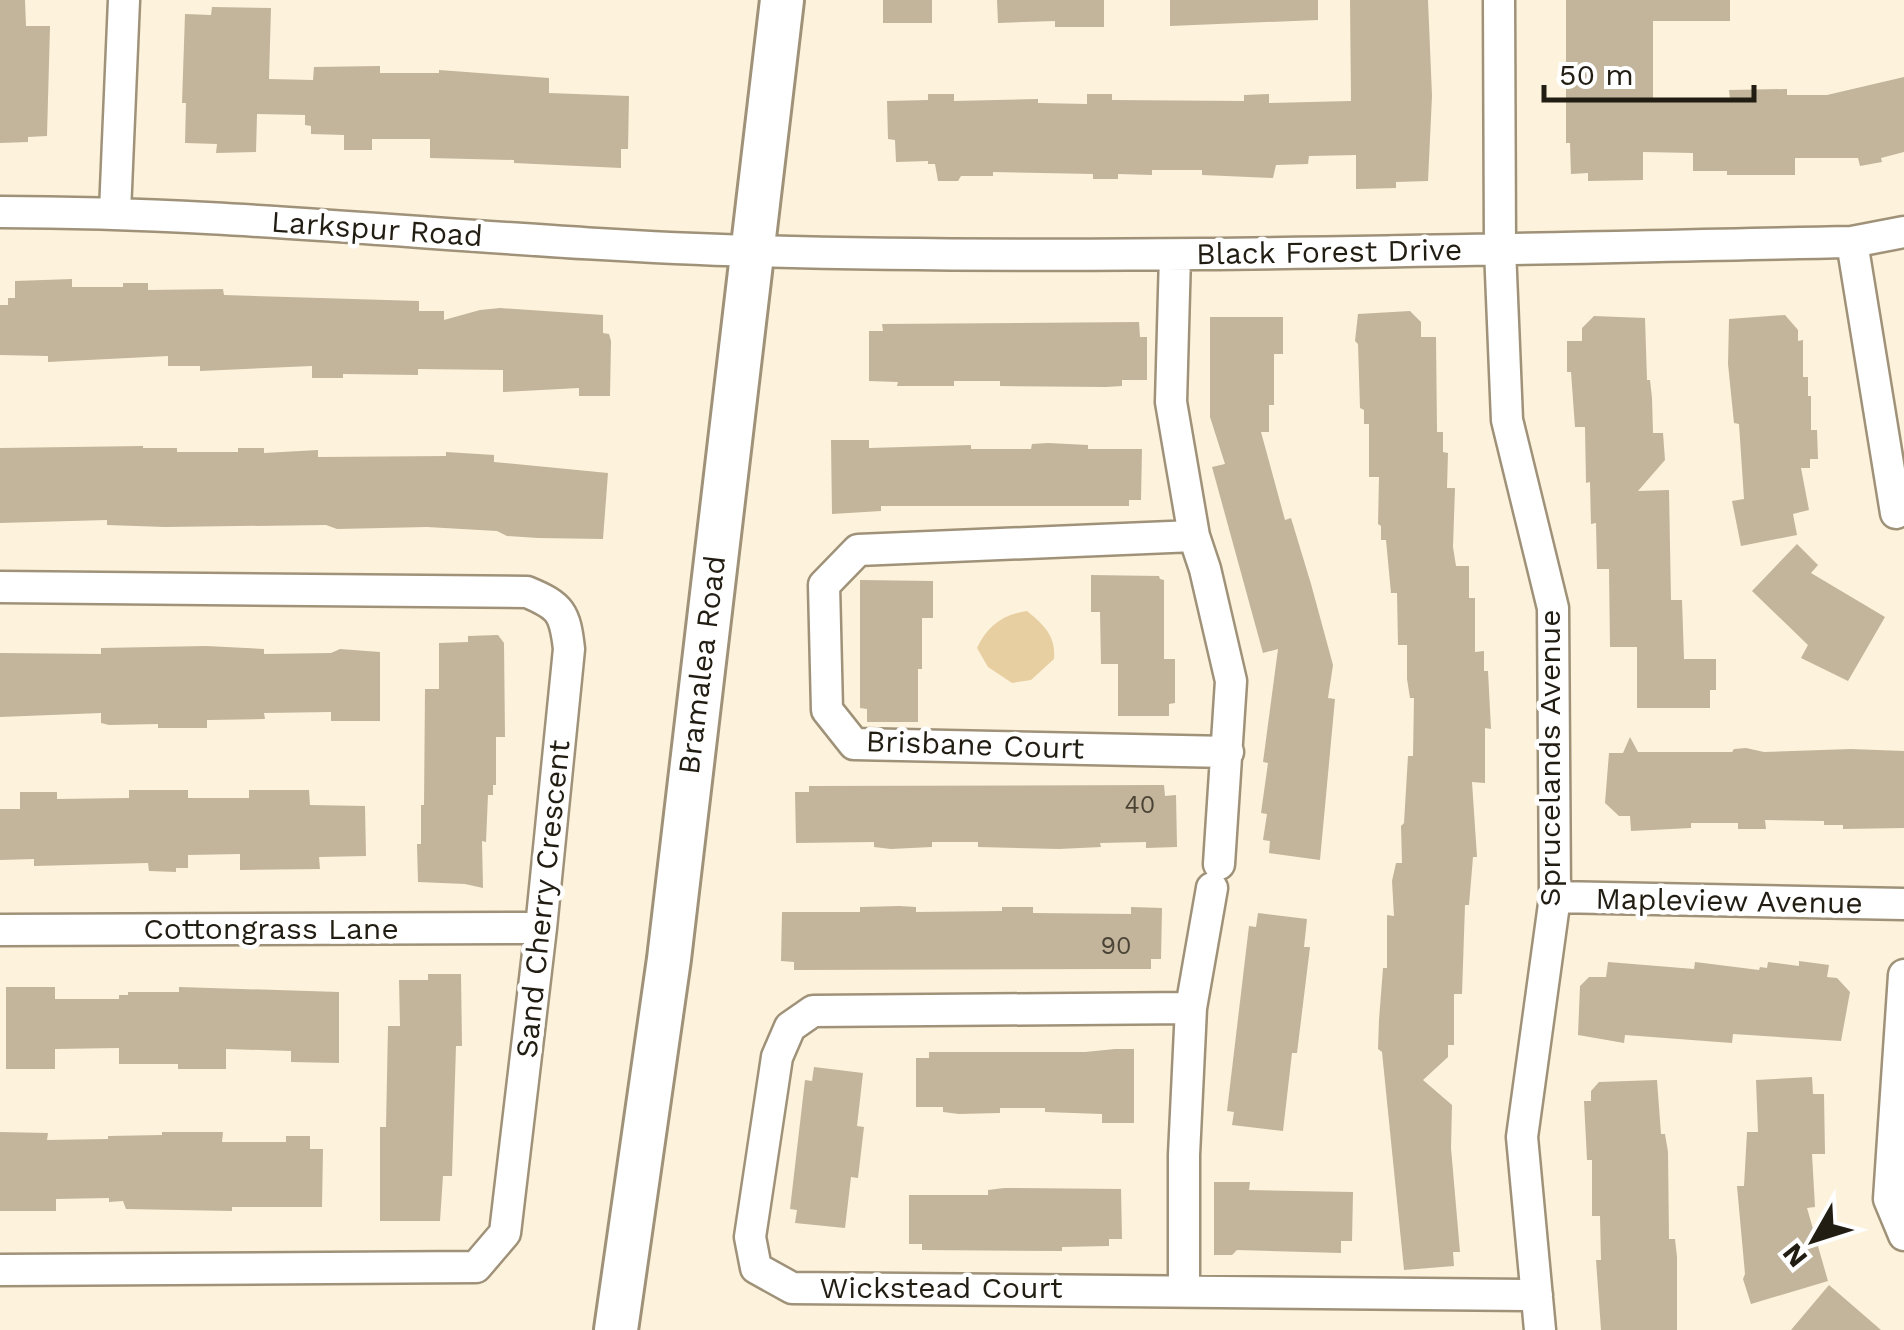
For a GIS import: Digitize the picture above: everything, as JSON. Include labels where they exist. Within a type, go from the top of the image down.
[{"type":"main road","name":"Bramalea Road","points":[[616,1330],[669,959],[782,0]]},
{"type":"street","points":[[115,212],[124,0]]},
{"type":"street","name":"Sprucelands Avenue","points":[[1499,0],[1500,249],[1507,420],[1553,608],[1554,897],[1522,1137],[1540,1330]]},
{"type":"street","name":"Larkspur Road","points":[[0,212],[115,212],[753,251]]},
{"type":"street","name":"Black Forest Drive","points":[[753,251],[1175,255],[1852,242],[1904,232]]},
{"type":"street","points":[[1852,242],[1896,513]]},
{"type":"street","points":[[1175,255],[1171,402],[1194,536],[1232,681],[1216,876],[1191,1008],[1184,1155],[1184,1290]]},
{"type":"street","name":"Brisbane Court","points":[[1194,536],[858,550],[824,585],[827,710],[854,744],[1228,752]]},
{"type":"street","name":"Sand Cherry Crescent","points":[[0,587],[527,592],[554,604],[566,622],[569,649],[505,1233],[476,1267],[0,1270]]},
{"type":"street","name":"Mapleview Avenue","points":[[1554,897],[1904,904]]},
{"type":"street","name":"Cottongrass Lane","points":[[0,930],[541,928]]},
{"type":"street","points":[[1904,975],[1889,1199],[1904,1236]]},
{"type":"street","name":"Wickstead Court","points":[[1191,1008],[813,1011],[790,1027],[777,1056],[750,1238],[756,1268],[792,1288],[1537,1295]]},
{"type":"shaded area","points":[[1027,611],[1048,632],[1054,659],[1031,680],[1012,683],[988,667],[977,648],[997,622]]},
{"type":"building","points":[[0,0],[25,0],[26,26],[50,26],[47,136],[28,137],[28,142],[0,143]]},
{"type":"building","points":[[883,0],[932,0],[932,23],[883,23]]},
{"type":"building","points":[[997,0],[1104,0],[1104,27],[1055,27],[1055,21],[998,23]]},
{"type":"building","points":[[1170,0],[1318,0],[1318,20],[1170,26]]},
{"type":"building","points":[[1350,0],[1428,0],[1432,96],[1428,181],[1396,182],[1396,188],[1356,189],[1356,155],[1309,156],[1308,164],[1276,165],[1273,178],[1202,175],[1202,170],[1152,170],[1152,175],[1118,174],[1118,179],[1093,179],[1093,174],[993,172],[993,176],[938,181],[935,164],[896,162],[895,140],[888,139],[887,101],[928,100],[928,94],[954,94],[954,101],[1038,99],[1038,103],[1087,104],[1087,94],[1112,94],[1112,100],[1244,101],[1244,95],[1269,94],[1269,103],[1351,101]]},
{"type":"building","points":[[1566,0],[1730,0],[1730,21],[1653,21],[1653,98],[1730,99],[1729,90],[1787,89],[1787,95],[1827,95],[1904,77],[1904,152],[1860,166],[1858,158],[1795,158],[1795,175],[1727,175],[1727,171],[1693,171],[1693,153],[1643,152],[1643,180],[1588,181],[1588,173],[1571,174],[1570,143],[1566,143]]},
{"type":"building","points":[[212,7],[271,8],[269,79],[313,80],[314,67],[380,66],[380,73],[439,70],[549,78],[549,93],[629,96],[628,149],[621,149],[621,168],[430,158],[430,139],[372,139],[372,150],[344,150],[344,135],[311,134],[311,126],[305,125],[305,115],[257,114],[256,152],[216,153],[217,144],[185,143],[185,14],[211,15]]},
{"type":"building","points":[[72,279],[72,287],[148,283],[148,290],[223,289],[224,295],[419,301],[419,311],[444,311],[444,320],[500,308],[603,315],[603,333],[609,334],[611,341],[610,396],[579,396],[579,388],[503,392],[503,370],[418,369],[418,375],[343,374],[343,378],[312,378],[312,366],[200,371],[200,366],[168,366],[168,356],[48,362],[48,356],[0,355],[0,305],[8,305],[8,298],[15,298],[15,281]]},
{"type":"building","points":[[1410,311],[1421,322],[1421,337],[1436,337],[1437,432],[1443,432],[1443,452],[1448,453],[1447,488],[1455,488],[1453,547],[1456,566],[1469,566],[1469,598],[1475,598],[1475,652],[1484,651],[1491,729],[1485,728],[1485,783],[1472,782],[1477,857],[1473,857],[1469,905],[1465,905],[1462,994],[1454,994],[1454,1045],[1448,1045],[1448,1057],[1423,1080],[1452,1105],[1451,1148],[1460,1252],[1453,1252],[1454,1266],[1404,1270],[1382,1052],[1378,1049],[1383,968],[1387,968],[1387,915],[1394,916],[1392,881],[1396,863],[1402,863],[1401,826],[1408,756],[1413,756],[1414,698],[1410,698],[1407,679],[1407,645],[1398,645],[1397,593],[1391,593],[1386,540],[1381,540],[1378,524],[1379,477],[1369,477],[1369,424],[1364,424],[1364,410],[1360,408],[1355,341],[1358,314]]},
{"type":"building","points":[[1785,315],[1798,330],[1798,341],[1803,340],[1803,377],[1808,377],[1811,396],[1811,430],[1817,430],[1818,459],[1810,459],[1810,468],[1801,468],[1809,510],[1793,514],[1797,535],[1741,546],[1732,501],[1744,499],[1739,424],[1734,423],[1728,364],[1729,319]]},
{"type":"building","points":[[1594,316],[1645,318],[1653,433],[1663,433],[1665,460],[1638,491],[1669,490],[1671,600],[1682,600],[1684,659],[1716,659],[1716,690],[1710,690],[1710,708],[1637,708],[1637,647],[1610,647],[1609,569],[1597,569],[1596,523],[1591,524],[1590,482],[1586,483],[1585,427],[1575,427],[1571,372],[1567,372],[1567,341],[1582,341],[1582,328]]},
{"type":"building","points":[[1210,317],[1283,317],[1283,354],[1274,354],[1274,405],[1269,405],[1269,432],[1261,432],[1285,520],[1291,518],[1333,665],[1328,698],[1335,699],[1320,860],[1269,853],[1270,841],[1263,840],[1267,814],[1261,813],[1268,763],[1263,762],[1278,649],[1263,653],[1212,467],[1225,464],[1210,417]]},
{"type":"building","points":[[1139,322],[1140,337],[1147,337],[1147,380],[1122,380],[1122,386],[1000,386],[1000,381],[954,381],[954,386],[897,386],[898,382],[869,381],[869,331],[883,331],[882,324]]},
{"type":"building","points":[[831,440],[869,440],[869,448],[971,445],[971,449],[1031,449],[1032,444],[1048,443],[1088,445],[1088,449],[1142,449],[1141,500],[1129,500],[1129,506],[881,506],[881,511],[832,514]]},
{"type":"building","points":[[0,448],[177,448],[177,452],[238,452],[238,448],[264,448],[264,453],[318,450],[318,457],[446,456],[446,452],[494,455],[494,462],[608,473],[603,539],[507,536],[497,531],[427,527],[165,527],[107,525],[107,520],[0,523]]},
{"type":"building","points":[[1797,544],[1818,565],[1811,573],[1885,617],[1848,681],[1801,658],[1808,645],[1752,591]]},
{"type":"building","points":[[1091,575],[1159,576],[1164,580],[1164,659],[1175,659],[1175,703],[1169,704],[1169,716],[1118,716],[1118,664],[1101,664],[1100,612],[1091,612]]},
{"type":"building","points":[[860,580],[933,581],[933,618],[922,618],[918,722],[867,722],[867,709],[860,708]]},
{"type":"building","points":[[498,635],[504,643],[505,737],[496,737],[496,785],[493,795],[488,795],[486,842],[482,841],[483,888],[418,882],[417,844],[421,844],[424,805],[425,689],[439,689],[439,643],[468,642],[468,636]]},
{"type":"building","points":[[101,648],[264,649],[264,654],[331,653],[340,649],[380,652],[380,721],[331,721],[331,712],[264,713],[265,719],[207,720],[207,728],[158,728],[158,724],[101,723],[101,713],[0,717],[0,653],[101,654]]},
{"type":"building","points":[[1630,737],[1638,752],[1732,752],[1746,748],[1764,752],[1904,751],[1904,828],[1843,829],[1843,825],[1824,825],[1824,821],[1765,820],[1766,829],[1738,829],[1738,823],[1691,823],[1691,828],[1631,831],[1630,816],[1619,816],[1605,803],[1609,753],[1623,753]]},
{"type":"building","points":[[1164,785],[1165,796],[1176,795],[1177,847],[1146,848],[1146,842],[1059,849],[932,842],[932,847],[891,849],[874,847],[874,842],[796,843],[795,792],[809,792],[809,786]]},
{"type":"building","points":[[129,790],[188,790],[188,798],[249,798],[249,790],[309,790],[310,805],[365,806],[366,856],[319,857],[320,869],[240,870],[240,854],[188,855],[188,868],[176,868],[176,872],[149,871],[148,863],[34,866],[34,859],[0,860],[0,809],[20,809],[20,792],[57,792],[57,799],[129,798]]},
{"type":"building","points":[[860,907],[916,907],[916,912],[1033,907],[1033,913],[1131,914],[1131,907],[1162,908],[1161,959],[1151,959],[1151,969],[794,970],[794,962],[781,961],[782,912],[860,912]]},
{"type":"building","points":[[1258,913],[1307,919],[1304,947],[1310,947],[1283,1131],[1232,1125],[1234,1112],[1227,1111],[1249,926],[1256,927]]},
{"type":"building","points":[[1799,961],[1829,965],[1827,977],[1837,978],[1850,992],[1841,1041],[1733,1034],[1732,1043],[1625,1035],[1624,1043],[1578,1035],[1580,986],[1589,977],[1606,977],[1608,962],[1694,969],[1695,962],[1759,970],[1767,968],[1768,962],[1799,966]]},
{"type":"building","points":[[428,974],[461,974],[462,1046],[456,1046],[452,1176],[443,1176],[440,1221],[380,1221],[380,1127],[386,1127],[388,1026],[400,1026],[399,980],[428,980]]},
{"type":"building","points":[[6,987],[55,987],[55,999],[119,999],[119,995],[128,992],[179,992],[179,987],[339,992],[339,1063],[291,1062],[291,1051],[226,1049],[226,1069],[178,1069],[178,1064],[119,1064],[119,1048],[55,1049],[55,1069],[6,1069]]},
{"type":"building","points":[[1134,1049],[1134,1123],[1102,1123],[1102,1114],[1045,1112],[1045,1108],[1000,1108],[1000,1113],[959,1114],[943,1112],[943,1107],[916,1107],[916,1058],[929,1058],[929,1052]]},
{"type":"building","points":[[814,1067],[863,1073],[857,1126],[864,1127],[858,1178],[851,1177],[845,1228],[795,1223],[797,1210],[790,1209],[805,1080],[812,1081]]},
{"type":"building","points":[[1812,1077],[1813,1094],[1824,1094],[1825,1154],[1812,1154],[1815,1207],[1807,1208],[1828,1281],[1751,1304],[1743,1279],[1737,1186],[1744,1186],[1747,1132],[1758,1132],[1756,1080]]},
{"type":"building","points":[[1657,1080],[1661,1134],[1665,1134],[1668,1152],[1669,1239],[1675,1239],[1677,1257],[1677,1330],[1601,1330],[1596,1260],[1601,1260],[1600,1216],[1592,1216],[1592,1160],[1587,1160],[1584,1101],[1591,1101],[1591,1091],[1599,1082]]},
{"type":"building","points":[[0,1132],[48,1133],[47,1140],[108,1139],[162,1132],[223,1132],[222,1142],[286,1142],[286,1136],[310,1136],[310,1149],[323,1149],[322,1207],[232,1207],[232,1211],[126,1209],[123,1201],[109,1202],[109,1198],[56,1199],[56,1211],[0,1211]]},
{"type":"building","points":[[1214,1182],[1250,1182],[1249,1190],[1353,1192],[1352,1241],[1341,1241],[1341,1253],[1237,1250],[1232,1255],[1214,1255]]},
{"type":"building","points":[[1121,1189],[1122,1239],[1109,1239],[1109,1246],[1062,1247],[1062,1251],[922,1250],[922,1244],[909,1244],[909,1195],[988,1195],[988,1190]]},
{"type":"building","points":[[1829,1285],[1881,1330],[1791,1330]]}]
